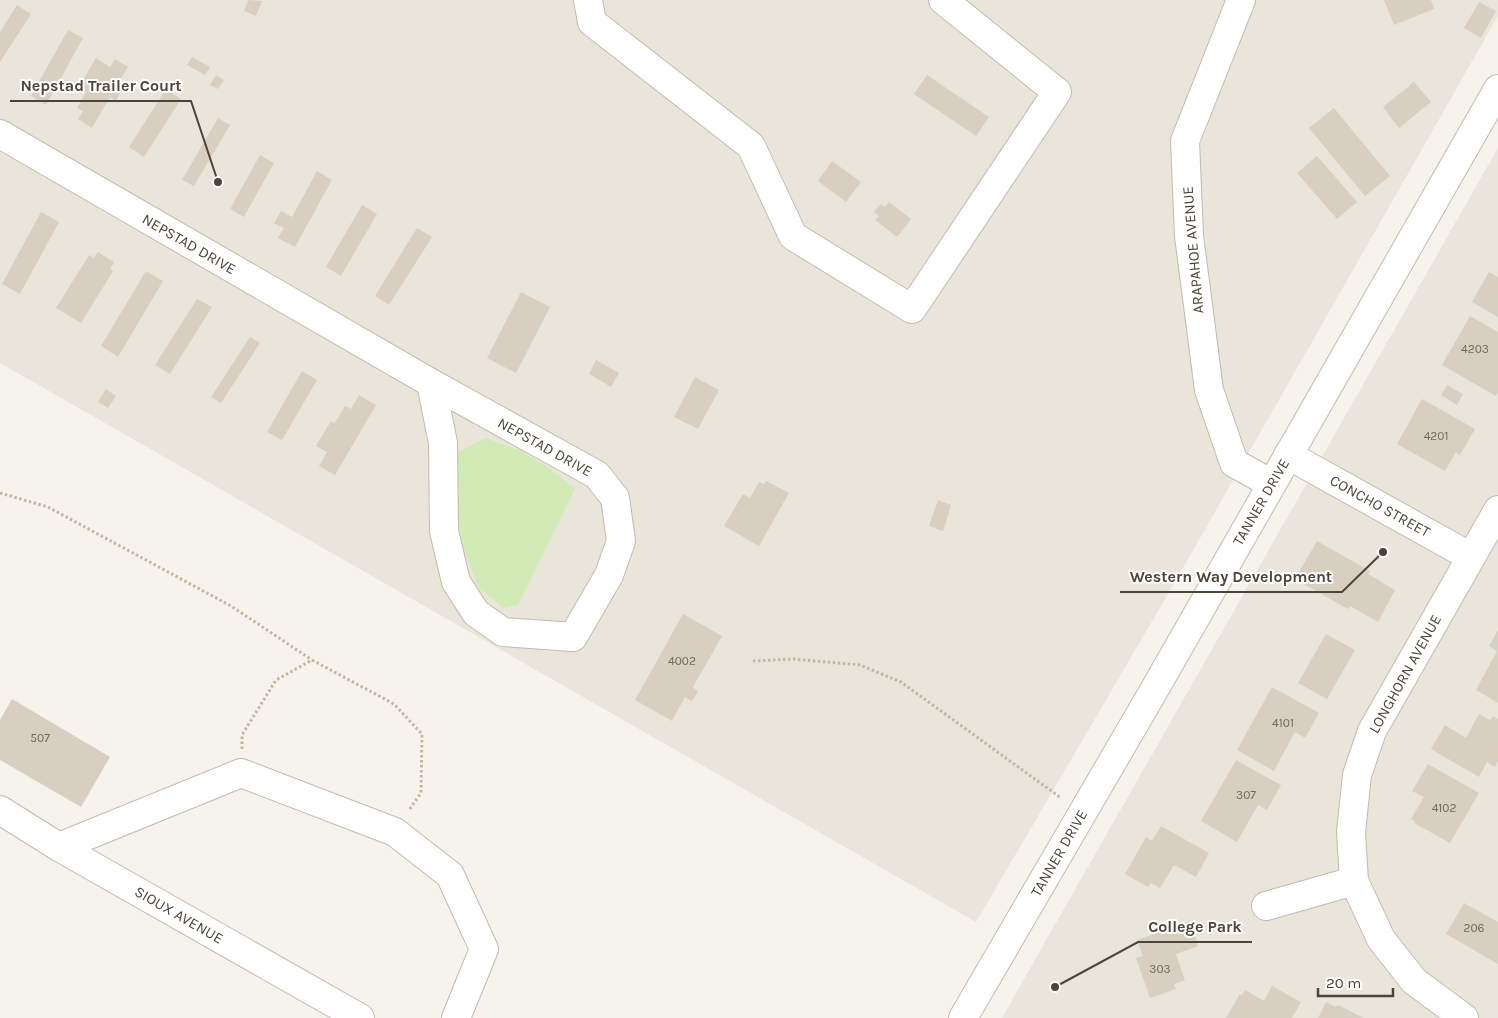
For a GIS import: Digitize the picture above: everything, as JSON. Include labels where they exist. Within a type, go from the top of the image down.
[{"type":"street","points":[[588,0],[592,22],[751,146],[793,236],[912,309],[1057,92],[943,0]]},
{"type":"street","name":"ARAPAHOE AVENUE","points":[[1241,0],[1185,141],[1189,236],[1209,390],[1234,463],[1272,484]]},
{"type":"street","name":"TANNER DRIVE","points":[[963,1018],[1498,89]]},
{"type":"street","name":"NEPSTAD DRIVE","points":[[0,134],[431,383],[597,475],[615,498],[621,540],[609,575],[573,637],[503,632],[476,613],[456,582],[444,531],[443,444],[431,383]]},
{"type":"street","name":"CONCHO STREET","points":[[1288,455],[1471,558]]},
{"type":"street","name":"LONGHORN AVENUE","points":[[1354,881],[1351,832],[1357,776],[1372,731],[1498,510]]},
{"type":"street","points":[[59,847],[241,773],[395,832],[450,875],[484,949],[456,1018]]},
{"type":"street","name":"SIOUX AVENUE","points":[[0,810],[59,847],[360,1018]]},
{"type":"street","points":[[1266,906],[1354,881],[1381,939],[1414,981],[1464,1018]]},
{"type":"path","points":[[0,493],[48,507],[231,606],[312,660],[394,704],[422,734],[421,793],[395,832]]},
{"type":"path","points":[[753,661],[793,659],[860,665],[901,682],[1062,799],[1083,811]]},
{"type":"path","points":[[241,773],[242,735],[276,680],[312,660]]},
{"type":"shaded area","points":[[0,0],[1498,0],[1498,16],[1171,589],[976,922],[0,363]]},
{"type":"shaded area","points":[[1498,148],[1498,1018],[1002,1018],[1037,956]]},
{"type":"green space","points":[[485,438],[520,450],[552,470],[575,489],[518,605],[503,608],[478,587],[462,544],[454,499],[458,452]]},
{"type":"building","points":[[248,0],[262,1],[256,16],[244,11]]},
{"type":"building","points":[[1384,0],[1431,0],[1434,9],[1394,25]]},
{"type":"building","points":[[1479,2],[1496,11],[1481,38],[1464,28]]},
{"type":"building","points":[[17,5],[31,14],[0,62],[0,32]]},
{"type":"building","points":[[68,30],[83,38],[46,105],[31,96]]},
{"type":"building","points":[[192,57],[210,67],[205,75],[187,65]]},
{"type":"building","points":[[96,58],[110,67],[115,59],[128,67],[118,84],[123,87],[116,101],[110,97],[92,128],[78,119],[83,111],[77,108],[86,92],[79,87]]},
{"type":"building","points":[[216,75],[224,80],[218,89],[210,85]]},
{"type":"building","points":[[927,75],[989,117],[976,136],[914,94]]},
{"type":"building","points":[[1414,82],[1431,102],[1399,128],[1383,107]]},
{"type":"building","points":[[166,89],[181,99],[144,157],[129,147]]},
{"type":"building","points":[[1334,108],[1390,176],[1365,196],[1309,128]]},
{"type":"building","points":[[218,118],[230,125],[194,186],[182,180]]},
{"type":"building","points":[[260,155],[274,163],[244,217],[230,209]]},
{"type":"building","points":[[1317,156],[1357,202],[1337,219],[1297,173]]},
{"type":"building","points":[[832,161],[861,182],[846,202],[818,181]]},
{"type":"building","points":[[317,171],[332,180],[295,247],[278,238],[284,228],[274,223],[281,211],[292,217]]},
{"type":"building","points":[[889,202],[911,219],[897,237],[875,220],[879,216],[874,212],[881,204],[885,207]]},
{"type":"building","points":[[362,205],[377,214],[341,276],[326,267]]},
{"type":"building","points":[[41,212],[59,222],[20,294],[2,284]]},
{"type":"building","points":[[417,228],[432,237],[389,305],[375,296]]},
{"type":"building","points":[[98,252],[114,262],[110,269],[113,271],[81,323],[56,308],[89,255],[94,258]]},
{"type":"building","points":[[146,271],[163,281],[118,357],[101,346]]},
{"type":"building","points":[[1489,272],[1498,277],[1498,317],[1472,302]]},
{"type":"building","points":[[521,292],[550,307],[516,373],[487,358]]},
{"type":"building","points":[[197,299],[212,307],[170,374],[155,365]]},
{"type":"building","points":[[1470,316],[1498,332],[1498,393],[1496,396],[1442,365]]},
{"type":"building","points":[[250,337],[260,343],[221,403],[211,397]]},
{"type":"building","points":[[596,360],[619,373],[611,387],[589,374]]},
{"type":"building","points":[[302,371],[317,380],[282,440],[267,432]]},
{"type":"building","points":[[695,377],[719,390],[698,429],[674,417]]},
{"type":"building","points":[[1447,385],[1463,394],[1457,405],[1441,395]]},
{"type":"building","points":[[106,389],[116,396],[108,408],[98,402]]},
{"type":"building","points":[[359,395],[376,405],[335,475],[319,466],[327,452],[316,446],[331,421],[334,424],[345,406],[351,409]]},
{"type":"building","points":[[1422,399],[1475,429],[1460,455],[1456,452],[1445,471],[1397,444]]},
{"type":"building","points":[[766,481],[789,493],[759,546],[724,526],[743,494],[750,498],[759,482],[764,484]]},
{"type":"building","points":[[938,500],[951,505],[943,531],[929,526]]},
{"type":"building","points":[[1317,541],[1370,571],[1368,574],[1395,590],[1378,622],[1350,606],[1348,609],[1295,579]]},
{"type":"building","points":[[683,614],[722,636],[693,687],[698,692],[692,701],[685,697],[672,721],[635,700]]},
{"type":"building","points":[[1498,630],[1498,703],[1476,690],[1497,651],[1489,646]]},
{"type":"building","points":[[1326,634],[1355,650],[1327,699],[1298,683]]},
{"type":"building","points":[[1272,687],[1319,713],[1305,738],[1295,732],[1274,771],[1237,750]]},
{"type":"building","points":[[12,699],[110,757],[81,807],[0,760],[0,720]]},
{"type":"building","points":[[1479,714],[1490,720],[1493,716],[1498,719],[1498,761],[1495,767],[1487,762],[1479,777],[1431,749],[1445,725],[1466,738]]},
{"type":"building","points":[[1236,760],[1281,785],[1267,810],[1258,805],[1237,842],[1201,821]]},
{"type":"building","points":[[1428,764],[1479,793],[1450,843],[1414,823],[1415,821],[1411,819],[1424,797],[1412,791]]},
{"type":"building","points":[[1161,826],[1209,853],[1196,877],[1174,865],[1160,888],[1151,883],[1148,887],[1125,874],[1146,837],[1152,841]]},
{"type":"building","points":[[1464,903],[1498,922],[1498,964],[1446,934]]},
{"type":"building","points":[[1190,921],[1198,946],[1176,954],[1185,980],[1174,984],[1176,989],[1150,998],[1136,958],[1143,956],[1137,940]]},
{"type":"building","points":[[1272,986],[1301,1002],[1292,1018],[1226,1018],[1240,994],[1242,995],[1245,990],[1264,1001]]},
{"type":"building","points":[[1326,1002],[1336,1007],[1338,1005],[1364,1018],[1318,1018]]},
{"type":"place","name":"Nepstad Trailer Court","points":[[218,182]]},
{"type":"place","name":"Western Way Development","points":[[1383,552]]},
{"type":"place","name":"College Park","points":[[1055,987]]}]
